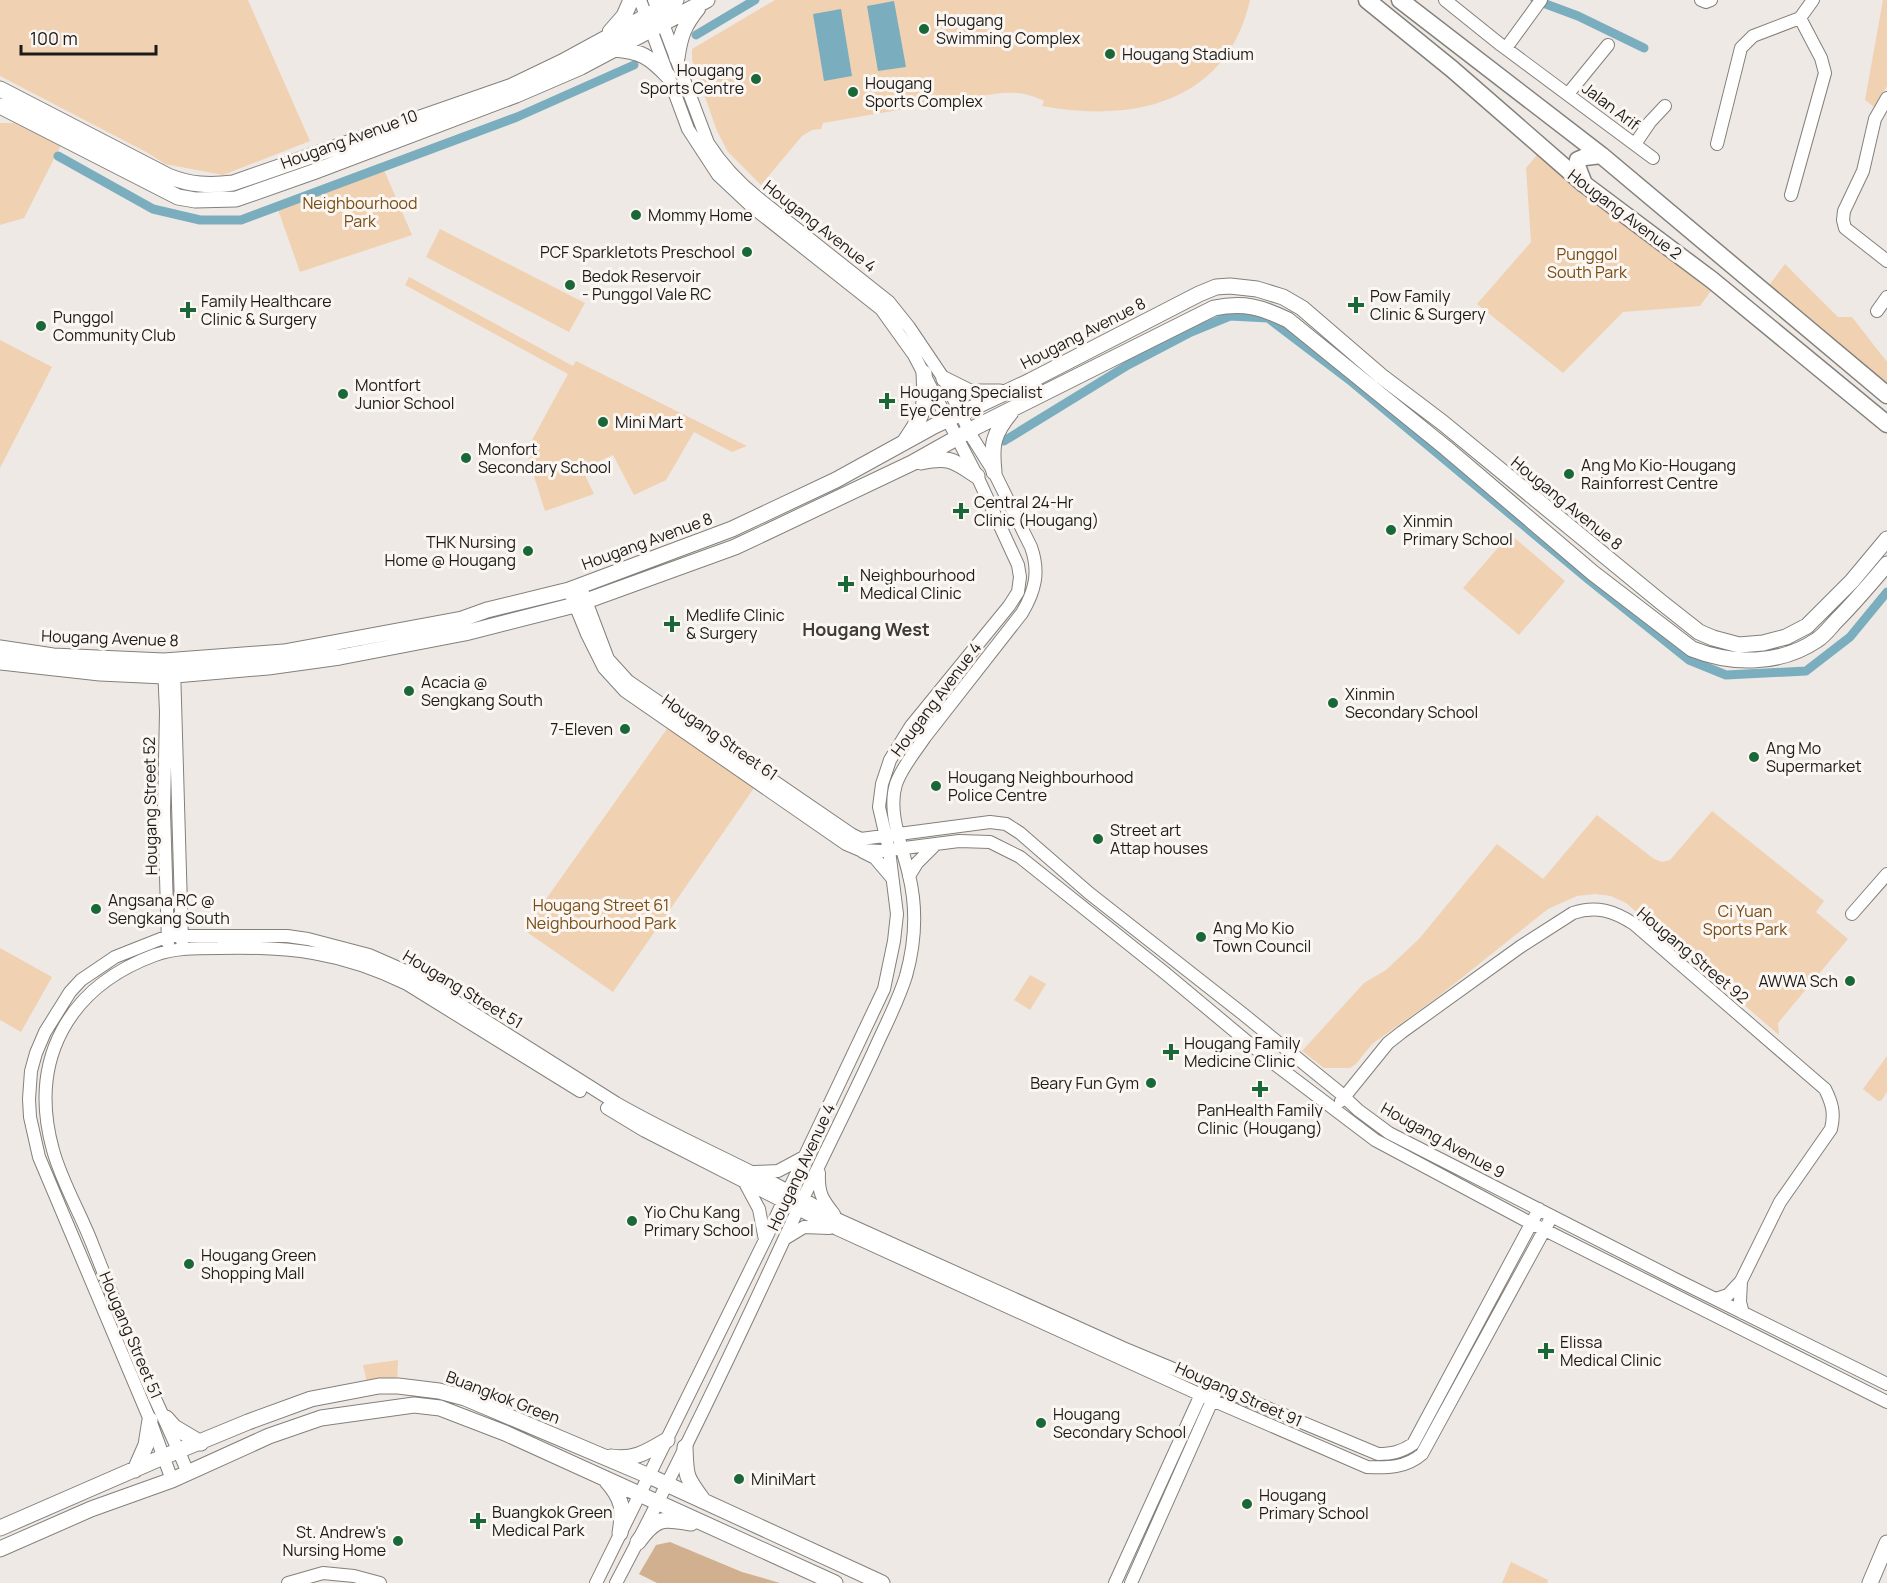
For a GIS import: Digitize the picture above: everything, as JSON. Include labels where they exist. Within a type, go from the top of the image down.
[{"type":"highway","name":"Hougang Avenue 2","points":[[1367,0],[1452,69],[1584,184],[1713,280],[1887,424]]},
{"type":"highway","name":"Hougang Avenue 2","points":[[1400,0],[1601,155],[1887,395]]},
{"type":"highway","points":[[1584,184],[1577,166],[1578,160],[1601,155]]},
{"type":"main road","points":[[631,0],[610,43],[642,54],[652,60],[668,76]]},
{"type":"main road","name":"Hougang Avenue 10","points":[[0,89],[184,183],[216,186],[243,180],[512,86],[562,62],[610,43],[655,16],[676,0]]},
{"type":"main road","points":[[677,58],[679,39],[684,27],[704,2]]},
{"type":"main road","name":"Hougang Avenue 10","points":[[655,16],[704,2]]},
{"type":"main road","name":"Hougang Avenue 10","points":[[0,106],[178,197],[195,201],[236,199],[516,95],[582,67],[610,43]]},
{"type":"main road","points":[[0,117],[30,121]]},
{"type":"main road","name":"Hougang Avenue 8","points":[[0,648],[169,668],[284,652],[462,619],[487,610],[574,588],[732,529],[836,480],[955,417],[1216,287],[1257,289],[1283,297],[1302,308],[1381,376],[1699,632],[1713,638],[1739,645],[1763,643],[1786,637],[1807,626],[1852,581],[1887,539]]},
{"type":"main road","name":"Hougang Avenue 8","points":[[0,662],[100,672],[169,668],[268,667],[340,657],[465,633],[581,604],[735,547],[912,463],[963,434],[1214,308],[1245,304],[1266,309],[1288,320],[1446,448],[1593,573],[1692,649],[1708,655],[1738,660],[1768,659],[1793,652],[1819,639],[1887,564]]},
{"type":"main road","points":[[902,446],[919,421],[926,402],[924,373]]},
{"type":"main road","points":[[944,379],[970,392],[1006,392]]},
{"type":"main road","points":[[994,472],[993,439],[1000,425],[1015,408]]},
{"type":"main road","points":[[1446,448],[1456,435]]},
{"type":"main road","points":[[912,463],[936,459],[953,460],[978,476]]},
{"type":"main road","points":[[1545,532],[1556,516]]},
{"type":"main road","name":"Buangkok Green","points":[[0,1528],[248,1422],[311,1400],[379,1386],[398,1386],[439,1391],[465,1398],[649,1476],[882,1583]]},
{"type":"main road","name":"Buangkok Green","points":[[0,1549],[92,1509],[172,1480],[269,1436],[321,1418],[414,1406],[440,1408],[505,1433],[836,1583]]},
{"type":"main road","points":[[135,1470],[158,1419],[201,1443]]},
{"type":"main road","points":[[602,1456],[623,1459],[641,1456],[667,1440]]},
{"type":"main road","points":[[685,1447],[688,1481],[705,1503]]},
{"type":"main road","points":[[606,1480],[616,1492],[622,1506],[620,1533]]},
{"type":"main road","points":[[638,1542],[650,1525],[662,1520],[712,1527]]},
{"type":"main road","points":[[1870,1583],[1887,1543]]},
{"type":"street","name":"Hougang Avenue 4","points":[[640,0],[655,16],[677,58],[708,143],[717,157],[739,183],[881,309],[955,417]]},
{"type":"street","name":"Jalan Arif","points":[[1445,0],[1653,158]]},
{"type":"street","points":[[1701,0],[1706,2],[1711,0]]},
{"type":"street","points":[[1717,144],[1741,48],[1753,36],[1800,18],[1813,0]]},
{"type":"street","points":[[1506,48],[1539,3]]},
{"type":"street","name":"Hougang Avenue 4","points":[[596,1583],[765,1240],[884,989],[897,914],[893,879],[880,814],[882,784],[890,759],[902,738],[1009,606],[1018,592],[1020,577],[1018,565],[978,476],[955,417],[944,379],[889,302],[731,189],[718,175],[688,129],[668,76],[655,16]]},
{"type":"street","points":[[1791,195],[1825,74],[1821,58],[1800,18]]},
{"type":"street","name":"Jalan Arif","points":[[1568,94],[1608,45]]},
{"type":"street","points":[[1887,98],[1875,119],[1863,171],[1844,211],[1843,220],[1845,228],[1887,261]]},
{"type":"street","name":"Jalan Arif","points":[[1635,144],[1650,122],[1665,106]]},
{"type":"street","points":[[1877,311],[1887,297]]},
{"type":"street","name":"Hougang Avenue 4","points":[[616,1583],[658,1503],[786,1238],[906,977],[913,943],[914,908],[909,876],[898,834],[895,813],[896,785],[911,756],[1022,613],[1032,595],[1036,578],[1035,559],[994,472],[963,434]]},
{"type":"street","name":"Hougang Street 61","points":[[574,588],[608,659],[628,681],[860,844],[893,879]]},
{"type":"street","name":"Hougang Street 52","points":[[169,668],[183,949]]},
{"type":"street","name":"Hougang Street 52","points":[[168,951],[164,811],[169,668]]},
{"type":"street","points":[[895,813],[902,822],[922,831]]},
{"type":"street","points":[[860,844],[873,828],[880,814]]},
{"type":"street","name":"Hougang Avenue 9","points":[[898,834],[990,822],[1006,824],[1389,1133],[1743,1314],[1887,1384]]},
{"type":"street","points":[[860,844],[898,834]]},
{"type":"street","name":"Hougang Avenue 9","points":[[903,849],[959,841],[990,842],[1020,857],[1268,1059],[1354,1126],[1383,1145],[1531,1223],[1887,1401]]},
{"type":"street","points":[[860,844],[888,850],[903,849]]},
{"type":"street","points":[[909,876],[917,863],[935,845]]},
{"type":"street","points":[[1852,914],[1887,874]]},
{"type":"street","name":"Hougang Street 92","points":[[1334,1109],[1388,1043],[1520,947],[1582,909],[1601,909],[1623,917],[1634,924],[1825,1089],[1833,1104],[1831,1129],[1780,1202],[1742,1281],[1728,1295],[1716,1299]]},
{"type":"street","name":"Hougang Street 51","points":[[188,1473],[179,1451],[158,1419],[39,1157],[30,1118],[31,1071],[45,1032],[70,992],[81,980],[115,957],[168,936],[182,934],[287,936],[308,939],[387,962],[410,973],[624,1108],[749,1177],[782,1202],[798,1210]]},
{"type":"street","name":"Hougang Street 51","points":[[172,1480],[163,1457],[158,1419],[148,1383],[53,1151],[46,1122],[44,1101],[51,1059],[63,1030],[78,1006],[96,987],[119,972],[168,951],[279,948],[324,953],[381,971],[407,984],[645,1131],[749,1177],[804,1198]]},
{"type":"street","points":[[765,1240],[759,1209],[749,1177],[778,1171],[804,1157]]},
{"type":"street","points":[[786,1238],[804,1227],[838,1225],[824,1202],[818,1186],[819,1166]]},
{"type":"street","name":"Hougang Street 91","points":[[804,1198],[838,1225]]},
{"type":"street","name":"Hougang Street 91","points":[[1209,1392],[1278,1413],[1378,1454],[1392,1454],[1413,1444],[1539,1209]]},
{"type":"street","name":"Hougang Street 91","points":[[798,1210],[838,1225],[1209,1392],[1272,1427],[1367,1467],[1395,1467],[1416,1459],[1422,1454],[1552,1216]]},
{"type":"street","name":"Hougang Street 92","points":[[1742,1281],[1740,1302],[1743,1314]]},
{"type":"street","points":[[1115,1583],[1209,1392]]},
{"type":"street","points":[[1131,1583],[1209,1392]]},
{"type":"street","points":[[1272,1427],[1278,1413]]},
{"type":"street","points":[[288,1583],[323,1573],[354,1576],[380,1583]]},
{"type":"green space","points":[[0,0],[248,0],[310,141],[223,175],[165,164],[0,76]]},
{"type":"green space","name":"Hougang Sports Complex","points":[[775,0],[1250,0],[1238,35],[1221,62],[1198,83],[1172,98],[1142,107],[1110,111],[1076,111],[1042,106],[1044,101],[1036,97],[1005,93],[981,96],[981,102],[929,110],[927,105],[823,123],[821,129],[812,130],[802,136],[761,185],[728,152],[717,131],[692,60],[692,49]]},
{"type":"green space","points":[[1883,0],[1887,0],[1887,86],[1874,107],[1865,100]]},
{"type":"green space","points":[[0,123],[14,123],[61,145],[24,218],[0,225]]},
{"type":"green space","name":"Punggol South Park","points":[[1542,149],[1713,288],[1700,306],[1623,312],[1563,373],[1477,304],[1531,242],[1526,168]]},
{"type":"green space","name":"Neighbourhood Park","points":[[381,163],[412,235],[300,272],[276,204]]},
{"type":"green space","points":[[440,229],[585,303],[569,332],[426,257]]},
{"type":"green space","points":[[1785,264],[1838,317],[1852,317],[1887,362],[1887,385],[1826,333],[1767,288]]},
{"type":"green space","points":[[409,277],[573,366],[576,361],[747,446],[732,452],[694,432],[666,480],[634,495],[613,455],[582,469],[594,494],[545,511],[526,451],[568,374],[405,285]]},
{"type":"green space","points":[[0,340],[52,367],[0,468]]},
{"type":"green space","points":[[1510,534],[1565,581],[1519,635],[1463,588]]},
{"type":"green space","name":"Hougang Street 61 Neighbourhood Park","points":[[669,726],[756,785],[613,992],[524,930]]},
{"type":"green space","name":"Ci Yuan Sports Park","points":[[1712,811],[1824,901],[1816,912],[1848,939],[1778,1023],[1779,1035],[1626,903],[1611,896],[1595,894],[1577,896],[1548,909],[1435,999],[1372,1044],[1350,1068],[1324,1068],[1302,1051],[1364,983],[1386,970],[1419,939],[1497,844],[1543,879],[1597,815],[1654,859],[1662,862],[1670,860]]},
{"type":"green space","points":[[0,948],[52,977],[21,1032],[0,1020]]},
{"type":"green space","points":[[1030,975],[1046,984],[1030,1010],[1014,1000]]},
{"type":"green space","points":[[1887,1056],[1887,1092],[1881,1101],[1878,1101],[1863,1089]]},
{"type":"green space","points":[[398,1360],[397,1385],[368,1387],[363,1365]]},
{"type":"green space","points":[[1511,1562],[1548,1580],[1547,1583],[1502,1583]]},
{"type":"shaded area","points":[[670,1542],[742,1572],[780,1583],[657,1583],[639,1574],[656,1545]]},
{"type":"water","points":[[894,1],[906,67],[878,71],[867,6]]},
{"type":"water","points":[[841,9],[852,76],[824,81],[813,14]]},
{"type":"waterway","points":[[696,35],[755,0]]},
{"type":"waterway","points":[[1535,0],[1578,16],[1644,48]]},
{"type":"waterway","points":[[58,156],[153,209],[200,220],[241,220],[517,117],[634,65]]},
{"type":"waterway","points":[[1004,441],[1128,365],[1191,332],[1230,316],[1268,318],[1352,382],[1689,660],[1726,675],[1806,671],[1850,637],[1887,592]]},
{"type":"place","name":"Hougang Swimming Complex","points":[[924,29]]},
{"type":"place","name":"Hougang Stadium","points":[[1110,54]]},
{"type":"place","name":"Hougang Sports Centre","points":[[756,79]]},
{"type":"place","name":"Hougang Sports Complex","points":[[853,92]]},
{"type":"place","name":"Mommy Home","points":[[636,215]]},
{"type":"place","name":"PCF Sparkletots Preschool","points":[[747,252]]},
{"type":"place","name":"Bedok Reservoir - Punggol Vale RC","points":[[570,285]]},
{"type":"place","name":"Pow Family Clinic & Surgery","points":[[1356,305]]},
{"type":"place","name":"Family Healthcare Clinic & Surgery","points":[[188,310]]},
{"type":"place","name":"Punggol Community Club","points":[[41,326]]},
{"type":"place","name":"Montfort Junior School","points":[[343,394]]},
{"type":"place","name":"Hougang Specialist Eye Centre","points":[[887,401]]},
{"type":"place","name":"Mini Mart","points":[[603,422]]},
{"type":"place","name":"Monfort Secondary School","points":[[466,458]]},
{"type":"place","name":"Ang Mo Kio-Hougang Rainforrest Centre","points":[[1569,474]]},
{"type":"place","name":"Central 24-Hr Clinic (Hougang)","points":[[961,511]]},
{"type":"place","name":"Xinmin Primary School","points":[[1391,530]]},
{"type":"place","name":"THK Nursing Home @ Hougang","points":[[528,551]]},
{"type":"place","name":"Neighbourhood Medical Clinic","points":[[846,584]]},
{"type":"place","name":"Medlife Clinic & Surgery","points":[[672,624]]},
{"type":"place","name":"Acacia @ Sengkang South","points":[[409,691]]},
{"type":"place","name":"Xinmin Secondary School","points":[[1333,703]]},
{"type":"place","name":"7-Eleven","points":[[625,729]]},
{"type":"place","name":"Ang Mo Supermarket","points":[[1754,757]]},
{"type":"place","name":"Hougang Neighbourhood Police Centre","points":[[936,786]]},
{"type":"place","name":"Street art Attap houses","points":[[1098,839]]},
{"type":"place","name":"Angsana RC @ Sengkang South","points":[[96,909]]},
{"type":"place","name":"Ang Mo Kio Town Council","points":[[1201,937]]},
{"type":"place","name":"AWWA Sch","points":[[1850,981]]},
{"type":"place","name":"Hougang Family Medicine Clinic","points":[[1171,1052]]},
{"type":"place","name":"Beary Fun Gym","points":[[1151,1083]]},
{"type":"place","name":"PanHealth Family Clinic (Hougang)","points":[[1260,1089]]},
{"type":"place","name":"Yio Chu Kang Primary School","points":[[632,1221]]},
{"type":"place","name":"Hougang Green Shopping Mall","points":[[189,1264]]},
{"type":"place","name":"Elissa Medical Clinic","points":[[1546,1351]]},
{"type":"place","name":"Hougang Secondary School","points":[[1041,1423]]},
{"type":"place","name":"MiniMart","points":[[739,1479]]},
{"type":"place","name":"Hougang Primary School","points":[[1247,1504]]},
{"type":"place","name":"Buangkok Green Medical Park","points":[[478,1521]]},
{"type":"place","name":"St. Andrew's Nursing Home","points":[[398,1541]]},
{"type":"district","name":"Hougang West","points":[[866,629]]}]
